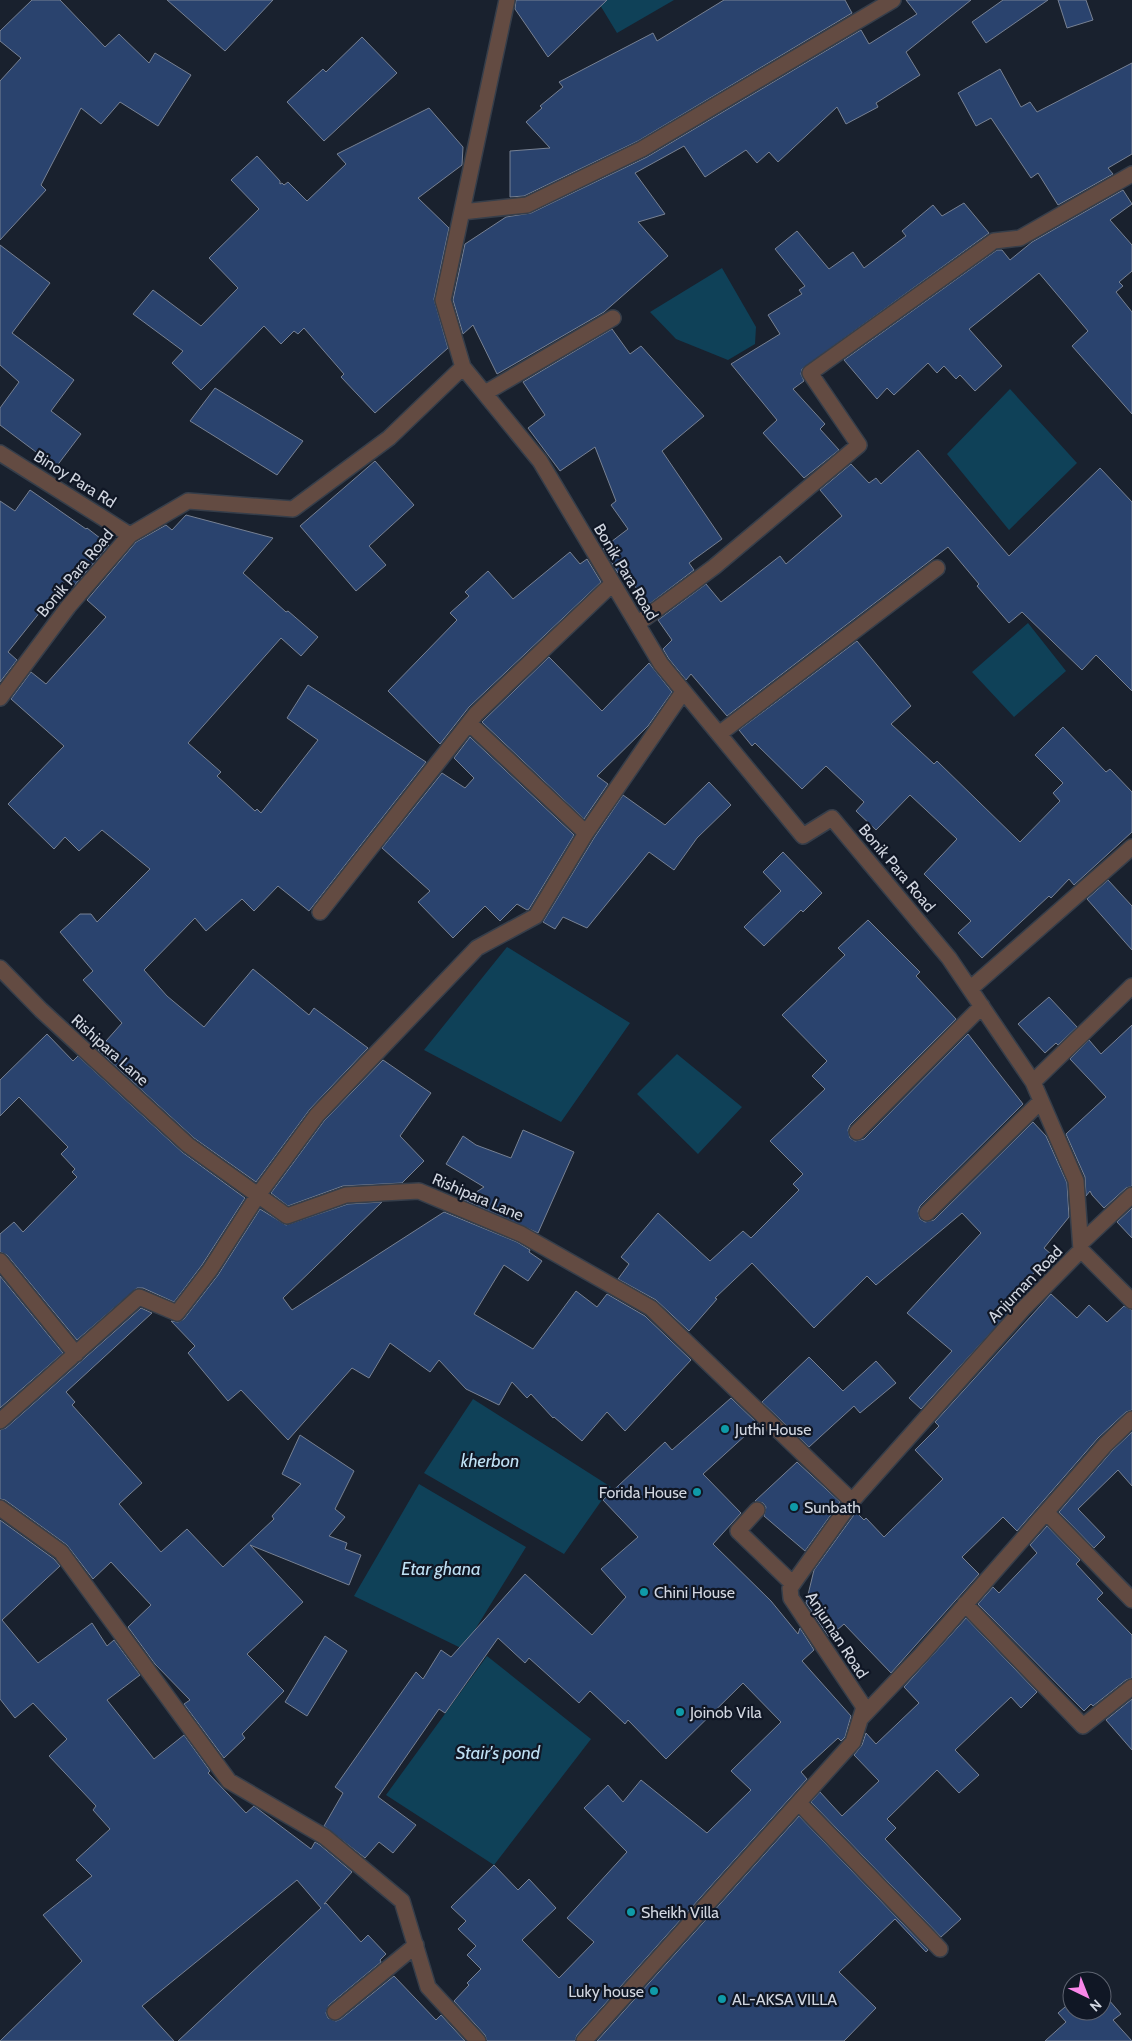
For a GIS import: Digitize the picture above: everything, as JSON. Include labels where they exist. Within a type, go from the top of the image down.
[{"type":"street","points":[[463,366],[442,300],[508,0]]},
{"type":"street","points":[[462,212],[527,205],[642,150],[893,0]]},
{"type":"street","points":[[637,624],[714,567],[859,445],[810,373],[994,241],[1020,238],[1132,174]]},
{"type":"street","points":[[485,393],[613,318]]},
{"type":"street","name":"Bonik Para Road","points":[[0,698],[68,607],[130,535],[188,501],[293,509],[389,438],[463,366],[540,461],[661,664],[683,692],[802,836],[832,818],[949,958],[1033,1082],[1076,1181],[1081,1246]]},
{"type":"street","name":"Binoy Para Rd","points":[[0,453],[130,535]]},
{"type":"street","points":[[719,734],[937,568]]},
{"type":"street","points":[[320,912],[469,723],[612,584]]},
{"type":"street","points":[[0,1421],[139,1297],[177,1313],[210,1270],[258,1195],[317,1115],[477,948],[536,916],[586,833],[683,692]]},
{"type":"street","points":[[469,723],[586,833]]},
{"type":"street","points":[[970,989],[1132,847]]},
{"type":"street","name":"Rishipara Lane","points":[[0,968],[41,1010],[188,1145],[287,1216],[346,1196],[419,1191],[520,1234],[651,1308],[852,1501]]},
{"type":"street","points":[[1033,1082],[1132,986]]},
{"type":"street","points":[[857,1132],[982,1006]]},
{"type":"street","points":[[928,1213],[1041,1101]]},
{"type":"street","name":"Anjuman Road","points":[[584,2041],[853,1742],[864,1707],[791,1598],[790,1588],[852,1501],[1023,1309],[1081,1246],[1132,1195]]},
{"type":"street","points":[[1081,1246],[1132,1302]]},
{"type":"street","points":[[0,1261],[76,1354]]},
{"type":"street","points":[[860,1718],[921,1655],[1105,1444],[1132,1419]]},
{"type":"street","points":[[0,1508],[62,1552],[229,1781],[325,1837],[402,1901],[428,1987],[478,2041]]},
{"type":"street","points":[[757,1510],[738,1531],[793,1584]]},
{"type":"street","points":[[1046,1512],[1132,1600]]},
{"type":"street","points":[[965,1604],[1083,1726],[1132,1687]]},
{"type":"street","points":[[799,1803],[940,1949]]},
{"type":"street","points":[[335,2012],[416,1945]]},
{"type":"water","points":[[597,0],[674,0],[617,33]]},
{"type":"water","points":[[722,268],[756,327],[755,344],[728,360],[676,339],[650,312]]},
{"type":"water","points":[[1010,389],[1077,463],[1009,530],[947,454]]},
{"type":"water","points":[[1028,623],[1066,671],[1014,717],[972,672]]},
{"type":"water","points":[[507,947],[630,1023],[561,1122],[424,1050]]},
{"type":"water","points":[[677,1054],[742,1107],[698,1154],[637,1094]]},
{"type":"water","name":"kherbon","points":[[473,1399],[611,1487],[564,1554],[424,1473]]},
{"type":"water","name":"Etar ghana","points":[[419,1484],[526,1547],[463,1649],[354,1596]]},
{"type":"water","name":"Stair's pond","points":[[487,1656],[591,1739],[494,1865],[386,1795]]},
{"type":"building","points":[[32,0],[60,0],[105,47],[119,34],[149,63],[155,53],[191,75],[158,126],[120,102],[101,124],[81,108],[41,185],[46,190],[0,240],[0,81],[21,58],[0,41],[0,31]]},
{"type":"building","points":[[167,0],[273,0],[225,51]]},
{"type":"building","points":[[516,0],[607,0],[548,57],[515,9]]},
{"type":"building","points":[[724,0],[845,0],[852,13],[638,141],[524,196],[510,197],[510,151],[550,148],[526,122],[542,108],[540,106],[563,87],[559,82],[653,33],[657,41]]},
{"type":"building","points":[[906,0],[971,0],[906,52],[920,75],[876,103],[878,107],[846,124],[837,107],[778,162],[769,152],[757,163],[746,150],[705,177],[684,146],[635,173],[665,214],[638,222],[668,256],[604,312],[497,374],[473,325],[463,334],[453,300],[465,244],[506,217],[531,213],[647,157],[861,30],[869,44],[917,14]]},
{"type":"building","points":[[1003,0],[1048,0],[986,43],[972,22]]},
{"type":"building","points":[[1058,0],[1086,0],[1093,20],[1067,28]]},
{"type":"building","points":[[362,37],[397,73],[324,141],[287,102],[323,69],[326,72]]},
{"type":"building","points":[[1132,63],[1132,154],[1108,168],[1113,174],[1058,205],[1038,173],[1031,178],[991,118],[976,126],[958,93],[1000,69],[1021,107],[1030,102],[1037,112]]},
{"type":"building","points":[[429,108],[463,147],[462,165],[418,198],[449,228],[434,299],[448,348],[375,413],[341,377],[344,374],[304,328],[298,334],[294,331],[281,344],[264,326],[201,390],[172,363],[183,351],[133,314],[153,290],[201,326],[238,288],[209,258],[259,209],[231,180],[257,156],[280,181],[280,184],[284,185],[288,182],[307,201],[346,164],[337,154]]},
{"type":"building","points":[[1123,190],[1132,204],[1110,220],[1132,245],[1132,271],[1119,282],[1123,286],[1116,292],[1132,312],[1132,414],[1072,346],[1088,331],[1039,273],[969,329],[1002,366],[975,391],[960,375],[956,379],[944,366],[937,373],[928,363],[894,395],[887,388],[877,399],[844,360],[997,250],[1002,250],[1010,260],[1032,242]]},
{"type":"building","points":[[964,203],[989,233],[802,369],[801,374],[804,381],[793,389],[825,424],[820,429],[839,450],[804,478],[763,433],[777,420],[731,364],[780,334],[768,315],[802,294],[799,290],[805,286],[775,249],[797,231],[829,269],[853,252],[864,268],[906,236],[902,231],[933,205],[942,216]]},
{"type":"building","points":[[0,245],[50,283],[12,333],[74,380],[51,411],[81,434],[56,467],[0,425],[0,408],[19,382],[0,365]]},
{"type":"building","points":[[612,329],[630,354],[641,346],[704,416],[662,451],[722,539],[689,563],[694,570],[648,605],[623,569],[618,573],[603,548],[628,529],[611,505],[616,501],[595,447],[560,471],[528,428],[545,415],[523,382]]},
{"type":"building","points":[[215,388],[303,441],[277,475],[190,421]]},
{"type":"building","points":[[918,450],[1009,556],[1100,468],[1132,502],[1132,691],[1096,655],[1082,670],[1022,612],[1009,623],[977,586],[979,584],[948,547],[727,716],[691,674],[686,680],[669,659],[663,649],[672,640],[658,620],[706,584],[721,602],[780,556],[786,564],[842,516],[820,490],[851,464],[869,483],[876,478],[881,484]]},
{"type":"building","points":[[375,461],[414,505],[369,546],[386,565],[356,591],[300,526]]},
{"type":"building","points":[[30,490],[109,545],[73,587],[65,581],[8,652],[17,660],[0,682],[0,501],[15,511]]},
{"type":"building","points":[[186,515],[273,538],[243,573],[286,612],[288,611],[318,637],[301,656],[281,638],[188,743],[221,772],[217,776],[255,811],[257,809],[261,813],[318,740],[287,718],[308,685],[426,762],[309,911],[278,886],[254,911],[242,899],[206,931],[195,918],[144,970],[167,996],[204,1027],[253,969],[309,1015],[314,1008],[368,1048],[310,1109],[256,1182],[194,1138],[98,1050],[122,1023],[83,980],[93,971],[60,932],[80,914],[91,914],[97,922],[150,869],[102,830],[79,851],[65,837],[54,849],[8,804],[64,746],[11,699],[31,672],[46,684],[106,617],[87,600],[136,542],[166,525],[172,530]]},
{"type":"building","points":[[570,552],[580,564],[587,559],[601,582],[469,707],[440,744],[388,691],[457,620],[450,613],[469,596],[465,592],[488,571],[513,599]]},
{"type":"building","points":[[857,641],[911,706],[891,724],[934,764],[937,761],[1020,842],[1060,801],[1053,793],[1063,783],[1035,755],[1063,727],[1106,772],[1110,769],[1132,792],[1132,832],[1074,885],[1069,879],[1051,898],[1049,896],[982,958],[958,933],[971,921],[924,874],[957,839],[910,795],[876,830],[856,811],[864,802],[826,766],[802,789],[755,743],[752,746],[739,730]]},
{"type":"building","points":[[549,657],[602,711],[649,663],[672,692],[648,726],[597,776],[608,784],[584,819],[482,722]]},
{"type":"building","points":[[470,737],[574,835],[529,909],[527,910],[517,904],[500,921],[485,906],[453,938],[418,902],[430,891],[382,848],[442,773],[465,788],[474,778],[454,758]]},
{"type":"building","points":[[709,782],[731,805],[697,838],[674,870],[649,852],[587,928],[563,917],[555,929],[543,922],[594,838],[623,795],[665,825]]},
{"type":"building","points":[[783,852],[822,893],[803,912],[801,910],[764,946],[744,927],[781,891],[763,872]]},
{"type":"building","points":[[1108,880],[1132,906],[1132,950],[1087,899]]},
{"type":"building","points":[[868,920],[920,972],[916,976],[956,1019],[850,1125],[848,1130],[850,1138],[855,1141],[864,1139],[968,1034],[1023,1104],[920,1206],[918,1211],[920,1219],[925,1222],[934,1220],[1033,1122],[1046,1136],[1067,1183],[1069,1217],[1044,1248],[1051,1254],[1032,1275],[1038,1281],[921,1409],[909,1398],[952,1351],[907,1313],[981,1233],[962,1213],[876,1285],[867,1276],[814,1328],[752,1263],[715,1298],[717,1299],[689,1331],[656,1300],[618,1279],[629,1264],[621,1257],[658,1213],[710,1261],[743,1231],[751,1238],[799,1190],[793,1184],[803,1174],[770,1141],[825,1089],[812,1076],[827,1061],[782,1015],[845,955],[838,948]]},
{"type":"building","points":[[1049,997],[1077,1027],[1058,1045],[1056,1043],[1045,1053],[1018,1024]]},
{"type":"building","points":[[1132,1025],[1132,1186],[1126,1188],[1104,1208],[1090,1191],[1086,1196],[1085,1177],[1066,1134],[1106,1097],[1070,1059],[1089,1040],[1101,1054]]},
{"type":"building","points":[[47,1034],[73,1061],[78,1056],[182,1152],[245,1198],[202,1265],[174,1302],[143,1288],[137,1288],[77,1340],[7,1255],[0,1252],[0,1234],[14,1222],[23,1232],[77,1177],[72,1172],[75,1169],[61,1154],[68,1147],[19,1097],[0,1116],[0,1080]]},
{"type":"building","points":[[383,1060],[431,1093],[400,1136],[424,1161],[402,1183],[343,1186],[288,1206],[271,1193],[324,1121]]},
{"type":"building","points":[[523,1130],[574,1152],[538,1233],[464,1200],[484,1187],[446,1164],[463,1136],[476,1145],[511,1158]]},
{"type":"building","points":[[382,1202],[283,1298],[292,1310],[444,1212],[517,1242],[542,1261],[528,1281],[504,1265],[474,1314],[533,1349],[576,1291],[597,1307],[607,1294],[645,1316],[691,1360],[625,1431],[607,1412],[582,1441],[553,1418],[531,1394],[527,1398],[512,1382],[499,1405],[466,1389],[439,1360],[430,1372],[390,1343],[369,1378],[352,1368],[288,1440],[241,1390],[228,1401],[188,1353],[195,1346],[171,1321],[178,1322],[184,1319],[218,1275],[260,1209],[286,1225],[348,1204]]},
{"type":"building","points":[[1132,1208],[1132,1238],[1117,1222]]},
{"type":"building","points":[[0,1276],[63,1353],[0,1408]]},
{"type":"building","points":[[1051,1294],[1077,1318],[1089,1305],[1107,1322],[1124,1306],[1132,1310],[1132,1410],[1126,1412],[1098,1438],[1017,1531],[1003,1517],[962,1557],[979,1574],[891,1673],[844,1624],[829,1637],[806,1603],[814,1570],[856,1512],[864,1520],[866,1518],[884,1537],[943,1479],[915,1450],[939,1426],[935,1422]]},
{"type":"building","points":[[141,1308],[152,1313],[66,1392],[75,1402],[72,1405],[142,1483],[119,1504],[161,1552],[187,1529],[223,1567],[274,1519],[272,1516],[301,1484],[282,1474],[300,1435],[354,1471],[335,1509],[345,1517],[329,1536],[347,1543],[345,1549],[361,1555],[349,1585],[250,1545],[303,1602],[247,1654],[284,1691],[242,1734],[245,1738],[224,1758],[184,1704],[190,1700],[155,1664],[128,1627],[151,1605],[111,1562],[93,1579],[67,1545],[5,1500],[0,1499],[0,1430],[6,1428]]},
{"type":"building","points":[[809,1357],[843,1391],[876,1361],[896,1383],[860,1413],[854,1406],[809,1447],[762,1402]]},
{"type":"building","points":[[731,1398],[758,1424],[703,1474],[741,1513],[713,1544],[771,1601],[798,1634],[800,1628],[814,1650],[802,1661],[851,1716],[845,1737],[841,1741],[838,1738],[801,1772],[807,1779],[577,2035],[575,2041],[487,2041],[485,2035],[454,2001],[469,1985],[467,1983],[481,1969],[467,1955],[476,1946],[458,1929],[466,1921],[451,1907],[494,1865],[518,1890],[529,1879],[556,1908],[522,1940],[559,1978],[594,1942],[567,1918],[627,1852],[584,1808],[608,1785],[623,1802],[641,1780],[707,1833],[751,1790],[731,1771],[781,1722],[743,1683],[666,1759],[628,1720],[625,1724],[590,1691],[579,1703],[529,1658],[525,1663],[498,1638],[445,1713],[439,1709],[378,1797],[416,1825],[393,1853],[379,1842],[365,1858],[324,1826],[343,1793],[335,1787],[416,1672],[423,1679],[441,1650],[451,1657],[525,1574],[592,1635],[626,1597],[601,1569],[638,1537],[603,1500],[665,1442],[672,1450]]},
{"type":"building","points":[[1132,1432],[1132,1486],[1118,1470],[1078,1509],[1105,1537],[1094,1548],[1059,1512],[1112,1451]]},
{"type":"building","name":"Sunbath","points":[[797,1462],[840,1502],[805,1551],[764,1516],[766,1507],[763,1503],[755,1501]]},
{"type":"building","points":[[0,1520],[54,1559],[60,1566],[2,1620],[38,1663],[92,1623],[107,1646],[114,1640],[140,1675],[107,1700],[154,1759],[184,1735],[210,1771],[208,1773],[246,1813],[254,1806],[311,1849],[315,1842],[320,1845],[352,1872],[324,1904],[326,1903],[361,1942],[368,1935],[386,1954],[380,1960],[381,1962],[329,2005],[326,2013],[328,2018],[336,2021],[341,2019],[394,1976],[436,2020],[441,2015],[465,2041],[178,2041],[321,1908],[297,1880],[142,2006],[174,2041],[0,2041],[82,1961],[43,1915],[92,1876],[76,1860],[110,1829],[93,1810],[96,1806],[49,1756],[67,1739],[33,1703],[15,1718],[0,1699]]},
{"type":"building","points":[[1047,1526],[1080,1560],[1076,1564],[1103,1593],[1097,1599],[1132,1635],[1132,1678],[1126,1680],[1093,1706],[1091,1704],[1084,1711],[978,1604],[993,1587],[999,1593],[1037,1553],[1030,1545]]},
{"type":"building","points":[[966,1618],[1037,1692],[1021,1708],[1011,1697],[955,1750],[979,1775],[959,1793],[937,1770],[887,1819],[896,1828],[885,1839],[961,1919],[941,1937],[811,1802],[820,1792],[842,1816],[879,1781],[854,1755],[862,1745],[866,1733],[876,1744],[919,1703],[904,1687]]},
{"type":"building","points":[[325,1636],[347,1651],[307,1716],[285,1702]]},
{"type":"building","points":[[1132,1699],[1132,1750],[1106,1720]]},
{"type":"building","points":[[799,1816],[928,1950],[926,1952],[895,1919],[839,1972],[876,2008],[844,2041],[597,2041]]},
{"type":"building","points":[[1112,2004],[1121,2014],[1113,2020],[1132,2041],[1045,2041],[1066,2022],[1112,2021]]},
{"type":"building","points":[[1062,2010],[1062,2018],[1058,2013]]},
{"type":"place","name":"Juthi House","points":[[725,1429]]},
{"type":"place","name":"Forida House","points":[[697,1492]]},
{"type":"place","name":"Sunbath","points":[[794,1507]]},
{"type":"place","name":"Chini House","points":[[644,1592]]},
{"type":"place","name":"Joinob Vila","points":[[680,1712]]},
{"type":"place","name":"Sheikh Villa","points":[[631,1912]]},
{"type":"place","name":"Luky house","points":[[654,1991]]},
{"type":"place","name":"AL-AKSA VILLA","points":[[722,1999]]}]
